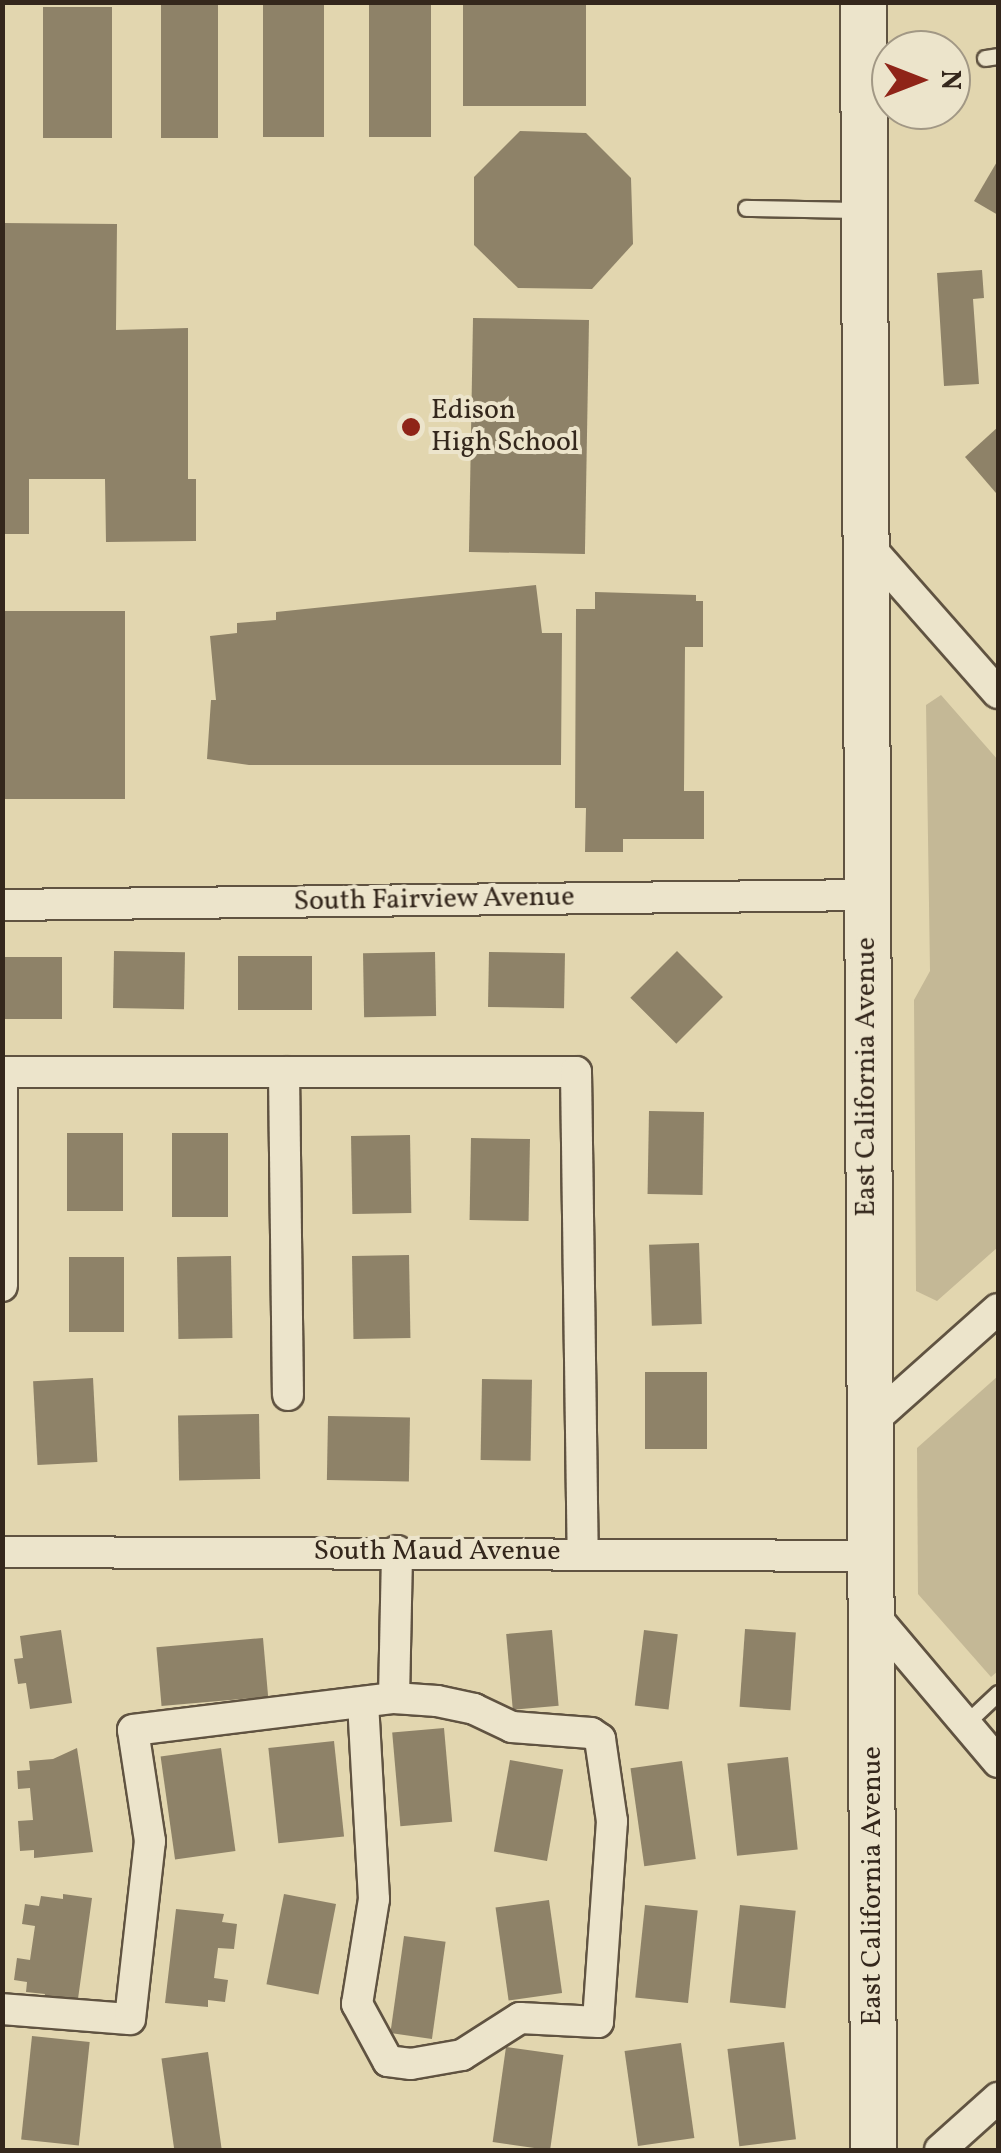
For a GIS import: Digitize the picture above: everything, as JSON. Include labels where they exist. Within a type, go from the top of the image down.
[{"type":"main road","name":"East California Avenue","points":[[864,2],[873,2150]]},
{"type":"street","points":[[864,540],[998,693]]},
{"type":"street","name":"South Fairview Avenue","points":[[2,905],[866,895]]},
{"type":"street","points":[[2,1286],[2,1072],[576,1072],[583,1553]]},
{"type":"street","points":[[284,1072],[288,1395]]},
{"type":"street","points":[[870,1423],[998,1309]]},
{"type":"street","points":[[394,1698],[397,1551]]},
{"type":"street","name":"South Maud Avenue","points":[[2,1552],[871,1556]]},
{"type":"street","points":[[872,1613],[998,1762]]},
{"type":"street","points":[[2,2010],[130,2019],[150,1841],[133,1730],[394,1698],[437,1700],[474,1709],[512,1727],[591,1732],[600,1738],[612,1821],[598,2022],[520,2018],[462,2055],[411,2064],[388,2061],[357,2004],[374,1899],[363,1704]]},
{"type":"street","points":[[940,2150],[998,2098]]},
{"type":"lane","points":[[746,208],[864,210]]},
{"type":"lane","points":[[966,1722],[998,1693]]},
{"type":"shaded area","points":[[941,695],[998,760],[998,1247],[937,1301],[916,1291],[914,1000],[930,971],[926,705]]},
{"type":"shaded area","points":[[998,1376],[998,1671],[991,1677],[918,1594],[917,1448]]},
{"type":"building","points":[[161,2],[218,2],[218,138],[161,138]]},
{"type":"building","points":[[263,2],[324,2],[324,137],[263,137]]},
{"type":"building","points":[[369,2],[431,2],[431,137],[369,137]]},
{"type":"building","points":[[463,2],[586,2],[586,106],[463,106]]},
{"type":"building","points":[[43,7],[112,7],[112,138],[43,138]]},
{"type":"building","points":[[520,131],[586,133],[631,178],[633,244],[592,289],[518,288],[474,245],[474,177]]},
{"type":"building","points":[[998,160],[998,215],[974,201]]},
{"type":"building","points":[[2,223],[117,224],[116,330],[188,328],[188,479],[196,479],[196,541],[106,542],[105,479],[29,479],[29,534],[2,534]]},
{"type":"building","points":[[982,270],[984,298],[973,299],[979,384],[944,386],[937,273]]},
{"type":"building","points":[[473,318],[589,320],[585,554],[469,552]]},
{"type":"building","points":[[998,427],[998,491],[996,493],[965,457]]},
{"type":"building","points":[[536,585],[542,633],[562,633],[561,765],[249,765],[207,759],[211,700],[216,700],[210,636],[237,633],[237,623],[276,620],[276,612]]},
{"type":"building","points":[[595,592],[696,595],[696,601],[703,601],[703,647],[685,647],[684,791],[704,791],[704,839],[623,839],[623,852],[585,852],[586,808],[575,808],[576,609],[595,609]]},
{"type":"building","points":[[2,611],[125,611],[125,799],[2,799]]},
{"type":"building","points":[[114,951],[185,952],[184,1009],[113,1008]]},
{"type":"building","points":[[677,951],[723,997],[676,1044],[630,998]]},
{"type":"building","points":[[435,952],[436,1016],[364,1017],[363,953]]},
{"type":"building","points":[[489,952],[565,953],[564,1008],[488,1007]]},
{"type":"building","points":[[238,956],[312,956],[312,1010],[238,1010]]},
{"type":"building","points":[[2,957],[62,957],[62,1019],[2,1019]]},
{"type":"building","points":[[649,1111],[704,1112],[703,1195],[648,1194]]},
{"type":"building","points":[[67,1133],[123,1133],[123,1211],[67,1211]]},
{"type":"building","points":[[172,1133],[228,1133],[228,1217],[172,1217]]},
{"type":"building","points":[[410,1135],[411,1213],[352,1214],[351,1136]]},
{"type":"building","points":[[471,1138],[530,1139],[529,1221],[470,1220]]},
{"type":"building","points":[[699,1243],[702,1324],[652,1326],[649,1245]]},
{"type":"building","points":[[409,1255],[410,1338],[353,1339],[352,1256]]},
{"type":"building","points":[[231,1256],[232,1338],[178,1339],[177,1257]]},
{"type":"building","points":[[69,1257],[124,1257],[124,1332],[69,1332]]},
{"type":"building","points":[[645,1372],[707,1372],[707,1449],[645,1449]]},
{"type":"building","points":[[93,1378],[97,1462],[37,1465],[33,1381]]},
{"type":"building","points":[[482,1379],[532,1380],[531,1461],[481,1460]]},
{"type":"building","points":[[259,1414],[260,1479],[179,1480],[178,1415]]},
{"type":"building","points":[[328,1416],[410,1417],[409,1481],[327,1480]]},
{"type":"building","points":[[745,1629],[796,1633],[790,1710],[740,1707]]},
{"type":"building","points":[[61,1630],[72,1703],[30,1709],[26,1683],[18,1684],[14,1659],[23,1658],[20,1636]]},
{"type":"building","points":[[552,1630],[559,1706],[513,1710],[506,1634]]},
{"type":"building","points":[[644,1630],[678,1634],[668,1710],[635,1705]]},
{"type":"building","points":[[263,1638],[268,1697],[162,1706],[156,1647]]},
{"type":"building","points":[[444,1728],[452,1822],[400,1826],[392,1733]]},
{"type":"building","points":[[334,1741],[344,1836],[278,1843],[268,1748]]},
{"type":"building","points":[[77,1748],[93,1852],[34,1858],[34,1850],[20,1851],[18,1821],[33,1820],[30,1788],[18,1789],[17,1771],[30,1770],[29,1761],[53,1759]]},
{"type":"building","points":[[221,1748],[235,1851],[175,1859],[161,1756]]},
{"type":"building","points":[[788,1757],[798,1849],[737,1856],[727,1763]]},
{"type":"building","points":[[510,1760],[563,1769],[547,1861],[494,1852]]},
{"type":"building","points":[[682,1761],[696,1859],[644,1866],[631,1768]]},
{"type":"building","points":[[63,1894],[92,1898],[77,2006],[44,2001],[45,1994],[26,1992],[27,1982],[14,1980],[17,1958],[30,1960],[35,1926],[22,1924],[25,1904],[39,1906],[41,1896],[63,1899]]},
{"type":"building","points":[[284,1894],[336,1904],[318,1994],[266,1984]]},
{"type":"building","points":[[549,1900],[562,1993],[509,2001],[496,1908]]},
{"type":"building","points":[[645,1905],[698,1911],[688,2003],[635,1997]]},
{"type":"building","points":[[740,1905],[796,1911],[785,2008],[730,2002]]},
{"type":"building","points":[[176,1909],[224,1914],[222,1922],[237,1924],[234,1949],[218,1948],[214,1978],[228,1980],[225,2002],[208,2000],[208,2007],[165,2003]]},
{"type":"building","points":[[404,1936],[446,1942],[432,2039],[390,2033]]},
{"type":"building","points":[[32,2036],[90,2042],[79,2145],[21,2139]]},
{"type":"building","points":[[784,2042],[796,2139],[739,2146],[727,2049]]},
{"type":"building","points":[[681,2043],[694,2138],[638,2146],[625,2051]]},
{"type":"building","points":[[506,2047],[563,2055],[550,2150],[493,2142]]},
{"type":"building","points":[[208,2052],[222,2150],[174,2150],[161,2059]]},
{"type":"place","name":"Edison High School","points":[[411,427]]}]
